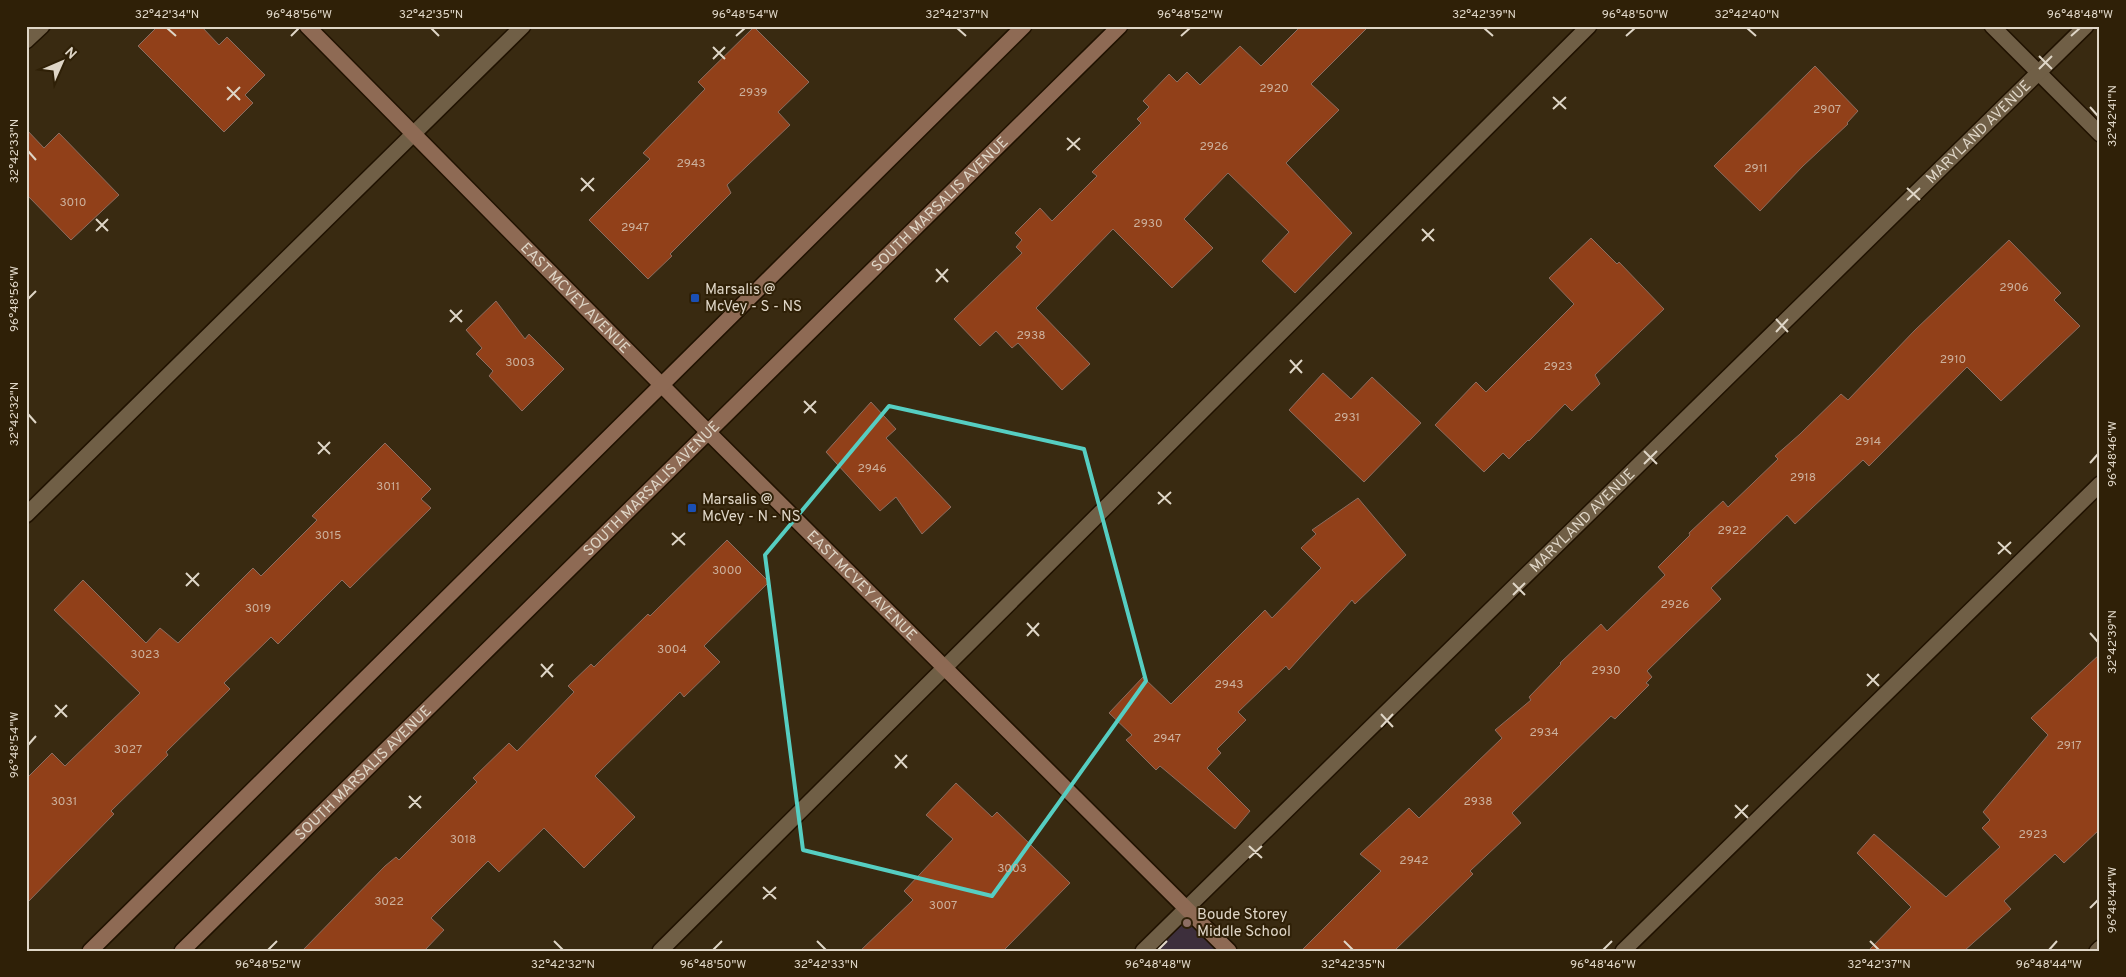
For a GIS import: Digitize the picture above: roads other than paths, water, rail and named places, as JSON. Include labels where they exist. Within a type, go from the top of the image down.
[{"type":"main road","name":"EAST MCVEY AVENUE","points":[[307,26],[709,433],[1187,907],[1229,951]]},
{"type":"main road","points":[[90,951],[1024,26]]},
{"type":"main road","name":"SOUTH MARSALIS AVENUE","points":[[182,951],[1120,26]]},
{"type":"street","points":[[26,41],[42,26]]},
{"type":"street","points":[[26,515],[522,26]]},
{"type":"street","points":[[660,951],[946,669],[1589,26]]},
{"type":"street","points":[[1992,26],[2100,134]]},
{"type":"street","name":"MARYLAND AVENUE","points":[[1143,951],[2086,26]]},
{"type":"street","points":[[1623,951],[2100,484]]},
{"type":"place","name":"Marsalis @ McVey - S - NS","points":[[695,298]]},
{"type":"place","name":"Marsalis @ McVey - N - NS","points":[[692,508]]},
{"type":"place","name":"Boude Storey Middle School","points":[[1187,923]]}]
